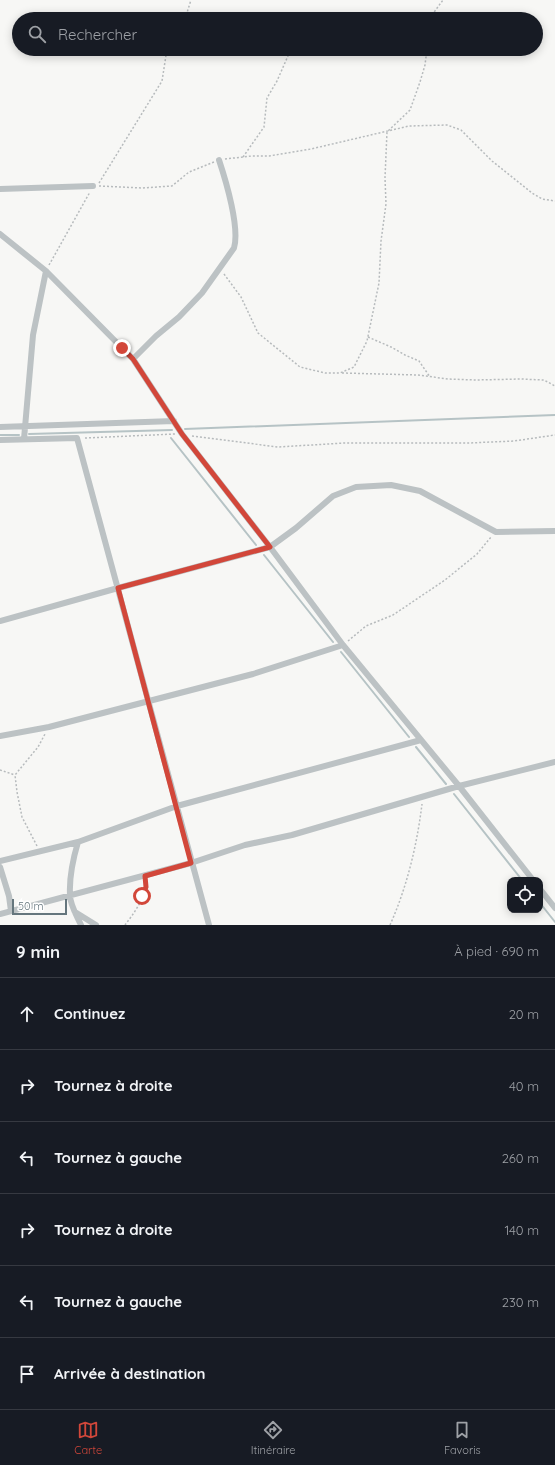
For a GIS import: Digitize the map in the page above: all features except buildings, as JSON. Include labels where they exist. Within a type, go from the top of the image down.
[{"type":"street","points":[[133,359],[202,293],[234,248],[236,240],[228,189],[219,160]]},
{"type":"street","points":[[0,189],[93,186]]},
{"type":"street","points":[[0,234],[46,271],[133,359],[182,434],[344,645],[459,786],[531,877]]},
{"type":"street","points":[[24,439],[33,335],[46,271]]},
{"type":"street","points":[[0,427],[174,421]]},
{"type":"street","points":[[0,440],[77,438],[209,925]]},
{"type":"street","points":[[0,621],[270,547],[296,528],[333,496],[356,487],[391,485],[420,491],[496,532],[555,532]]},
{"type":"street","points":[[0,736],[49,727],[253,674],[344,645]]},
{"type":"street","points":[[0,861],[78,842],[176,806],[421,740]]},
{"type":"street","points":[[0,914],[145,876],[191,863],[245,845],[292,835],[423,798],[459,786],[555,762]]},
{"type":"street","points":[[78,842],[72,865],[70,896],[81,925]]},
{"type":"street","points":[[0,867],[11,911]]},
{"type":"street","points":[[543,893],[555,908]]},
{"type":"street","points":[[75,912],[96,925]]},
{"type":"path","points":[[187,12],[191,0]]},
{"type":"path","points":[[434,12],[443,0]]},
{"type":"path","points":[[166,56],[162,81],[97,186],[142,188],[172,186],[189,172],[219,160],[269,156],[311,149],[409,126],[447,125],[461,130],[492,161],[532,193],[542,199],[555,201]]},
{"type":"path","points":[[243,157],[264,127],[267,98],[277,81],[288,56]]},
{"type":"path","points":[[340,373],[354,367],[368,338],[378,283],[381,241],[386,204],[385,178],[387,132],[410,110],[420,82],[426,56]]},
{"type":"path","points":[[46,271],[93,186]]},
{"type":"path","points":[[220,269],[241,297],[258,332],[300,367],[325,373],[388,374],[476,380],[544,380],[555,386]]},
{"type":"path","points":[[368,338],[391,346],[405,355],[419,361],[430,377]]},
{"type":"path","points":[[77,438],[172,434]]},
{"type":"path","points":[[182,434],[278,447],[345,443],[469,443],[514,441],[555,435]]},
{"type":"path","points":[[344,645],[366,626],[393,615],[445,580],[477,554],[496,532]]},
{"type":"path","points":[[40,851],[22,817],[16,792],[15,775],[38,747],[49,727]]},
{"type":"path","points":[[0,770],[15,775]]},
{"type":"path","points":[[390,925],[397,908],[417,842],[423,798]]},
{"type":"path","points":[[126,925],[138,905],[146,887],[145,876]]},
{"type":"waterway","points":[[185,429],[555,415]]},
{"type":"waterway","points":[[29,434],[172,430]]},
{"type":"waterway","points":[[0,435],[19,435]]},
{"type":"waterway","points":[[171,438],[256,545]]},
{"type":"waterway","points":[[264,555],[333,642]]},
{"type":"waterway","points":[[341,652],[409,737]]},
{"type":"waterway","points":[[416,747],[446,784]]},
{"type":"waterway","points":[[454,794],[520,877]]},
{"type":"waterway","points":[[543,907],[555,922]]},
{"type":"route","points":[[122,348],[133,359],[182,434],[270,547],[118,588],[191,863],[145,876],[146,887],[142,896]]}]
